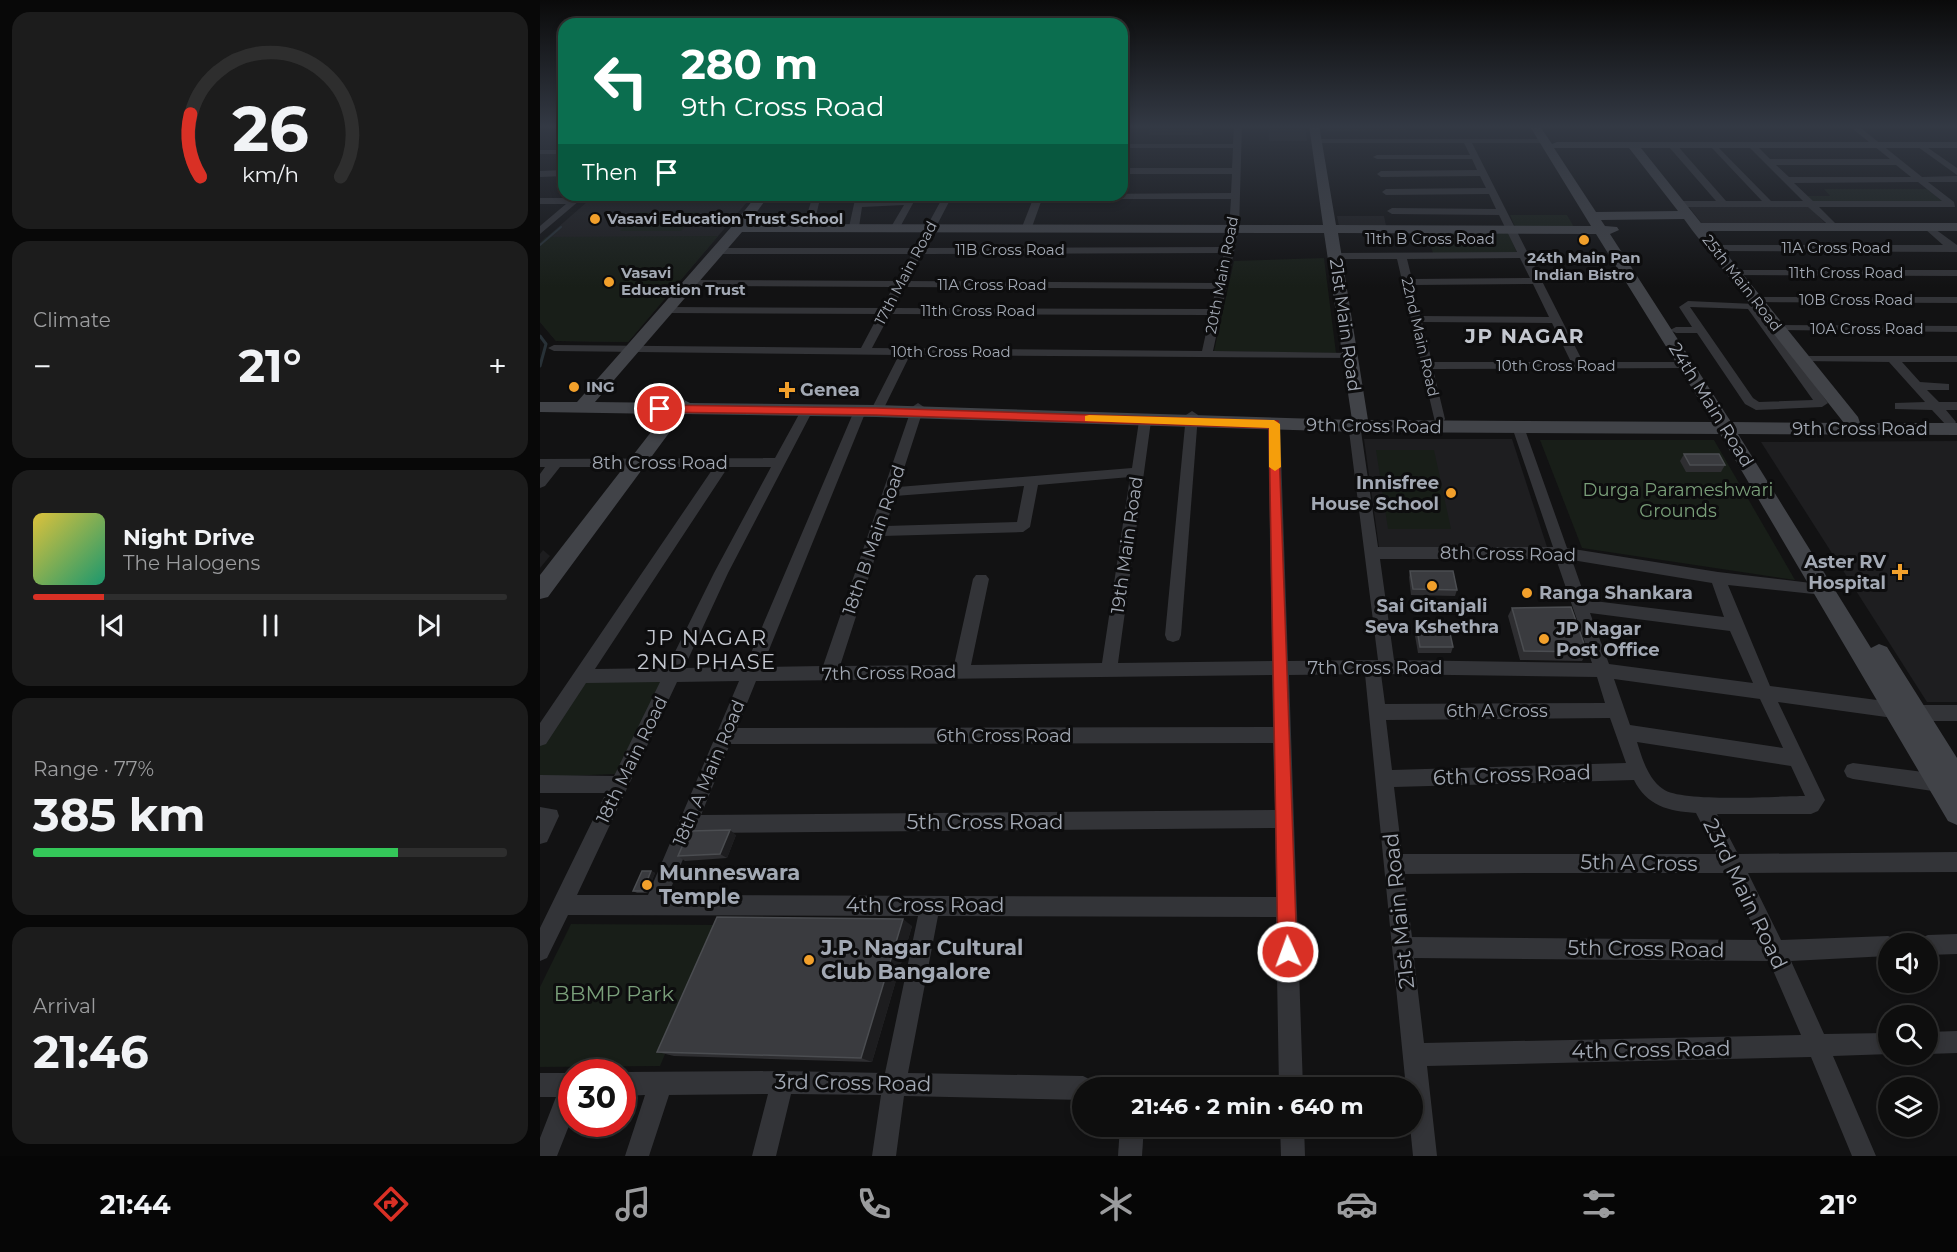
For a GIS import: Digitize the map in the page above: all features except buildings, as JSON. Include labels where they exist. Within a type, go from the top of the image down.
[{"type":"main road","name":"21st Main Road","points":[[1323,179],[1358,422]]},
{"type":"main road","name":"24th Main Road","points":[[1573,179],[1676,330],[1823,589],[1905,711]]},
{"type":"main road","name":"25th Main Road","points":[[1659,179],[1778,328],[1803,365],[1852,421]]},
{"type":"main road","points":[[586,402],[691,284],[758,201]]},
{"type":"main road","points":[[738,228],[1512,230],[1688,215],[1834,227],[1957,227]]},
{"type":"main road","name":"24th Main Road","points":[[1602,223],[1686,365],[1730,424],[1948,782],[1957,812]]},
{"type":"main road","name":"9th Cross Road","points":[[540,402],[1518,427],[1955,420]]},
{"type":"main road","name":"9th Cross Road","points":[[540,407],[879,406],[917,410],[1145,421],[1192,418],[1274,424],[1439,419],[1730,424],[1955,420]]},
{"type":"main road","points":[[540,591],[680,407]]},
{"type":"street","name":"20th Main Road","points":[[1207,354],[1234,228],[1236,179]]},
{"type":"street","points":[[1382,179],[1396,230]]},
{"type":"street","points":[[1486,179],[1579,366]]},
{"type":"street","points":[[1701,179],[1723,204]]},
{"type":"street","points":[[1746,179],[1769,204]]},
{"type":"street","points":[[1786,180],[1957,179]]},
{"type":"street","points":[[1786,180],[1834,227]]},
{"type":"street","points":[[1920,180],[1954,206]]},
{"type":"street","points":[[1386,192],[1492,191]]},
{"type":"street","points":[[1128,196],[1235,196]]},
{"type":"street","points":[[540,201],[558,200]]},
{"type":"street","points":[[542,229],[575,201]]},
{"type":"street","points":[[808,228],[815,201]]},
{"type":"street","points":[[854,227],[860,201]]},
{"type":"street","points":[[896,227],[910,201]]},
{"type":"street","name":"17th Main Road","points":[[864,352],[945,201]]},
{"type":"street","points":[[1027,227],[1037,201]]},
{"type":"street","points":[[1688,215],[1723,204],[1954,206]]},
{"type":"street","points":[[1392,212],[1502,212]]},
{"type":"street","points":[[1928,227],[1955,249]]},
{"type":"street","name":"11A Cross Road","points":[[1714,248],[1955,249]]},
{"type":"street","name":"11B Cross Road","points":[[719,251],[1229,250]]},
{"type":"street","name":"22nd Main Road","points":[[1401,255],[1439,419]]},
{"type":"street","name":"11th B Cross Road","points":[[1335,256],[1524,255]]},
{"type":"street","name":"11th Cross Road","points":[[1734,273],[1957,273]]},
{"type":"street","points":[[1407,282],[1537,281]]},
{"type":"street","name":"11A Cross Road","points":[[691,284],[1221,286]]},
{"type":"street","name":"10B Cross Road","points":[[1756,300],[1957,300]]},
{"type":"street","points":[[1685,305],[1749,305],[1803,365],[1821,403],[1756,406],[1749,401],[1701,330],[1685,305]]},
{"type":"street","name":"11th Cross Road","points":[[668,310],[1216,312]]},
{"type":"street","points":[[1416,320],[1556,320]]},
{"type":"street","name":"10A Cross Road","points":[[1778,328],[1957,329]]},
{"type":"street","points":[[1676,330],[1701,330]]},
{"type":"street","name":"10th Cross Road","points":[[554,348],[1349,356]]},
{"type":"street","points":[[879,406],[906,352]]},
{"type":"street","points":[[1803,365],[1892,359],[1957,359]]},
{"type":"street","points":[[1892,359],[1936,406],[1955,420]]},
{"type":"street","name":"10th Cross Road","points":[[1427,366],[1686,365]]},
{"type":"street","points":[[1917,386],[1945,387]]},
{"type":"street","points":[[1899,406],[1936,406]]},
{"type":"street","name":"18th Main Road","points":[[540,951],[726,563],[807,410]]},
{"type":"street","name":"18th B Main Road","points":[[829,674],[917,410]]},
{"type":"street","name":"18th A Main Road","points":[[655,903],[860,411]]},
{"type":"street","points":[[1173,635],[1192,418]]},
{"type":"street","name":"19th Main Road","points":[[1109,669],[1145,421]]},
{"type":"street","name":"21st Main Road","points":[[1358,422],[1355,431],[1370,553],[1380,667],[1377,712],[1425,1156]]},
{"type":"street","points":[[1274,424],[1291,1077]]},
{"type":"street","name":"23rd Main Road","points":[[1518,427],[1563,553],[1601,670],[1640,771],[1658,797],[1701,805],[1736,866],[1776,951],[1864,1156]]},
{"type":"street","points":[[540,738],[724,462]]},
{"type":"street","name":"8th Cross Road","points":[[540,463],[779,462]]},
{"type":"street","points":[[540,483],[556,463]]},
{"type":"street","points":[[891,492],[1137,472]]},
{"type":"street","points":[[878,531],[1023,527],[1032,479]]},
{"type":"street","name":"8th Cross Road","points":[[1370,553],[1563,553],[1718,578],[1823,589]]},
{"type":"street","points":[[1701,805],[1811,805],[1816,800],[1798,759],[1763,693],[1733,625],[1718,578]]},
{"type":"street","points":[[961,672],[981,579]]},
{"type":"street","points":[[1580,605],[1733,625]]},
{"type":"street","name":"7th Cross Road","points":[[581,676],[1380,667],[1601,670],[1905,711]]},
{"type":"street","name":"6th A Cross","points":[[1377,712],[1617,711]]},
{"type":"street","points":[[1905,711],[1957,713]]},
{"type":"street","points":[[1624,732],[1798,759]]},
{"type":"street","name":"6th Cross Road","points":[[725,736],[1282,735]]},
{"type":"street","name":"6th Cross Road","points":[[1384,779],[1640,771]]},
{"type":"street","points":[[1853,771],[1948,782]]},
{"type":"street","points":[[540,784],[620,785]]},
{"type":"street","points":[[540,835],[545,816]]},
{"type":"street","name":"5th Cross Road","points":[[686,824],[1284,819]]},
{"type":"street","name":"5th A Cross","points":[[1394,864],[1584,862],[1736,866],[1957,862]]},
{"type":"street","name":"4th Cross Road","points":[[564,904],[1287,907]]},
{"type":"street","points":[[884,1156],[894,1084],[930,905]]},
{"type":"street","points":[[1938,945],[1957,944]]},
{"type":"street","name":"5th Cross Road","points":[[1403,947],[1776,951],[1878,946]]},
{"type":"street","points":[[1938,1043],[1957,1042]]},
{"type":"street","name":"4th Cross Road","points":[[1414,1055],[1878,1044]]},
{"type":"street","points":[[764,1156],[782,1082]]},
{"type":"street","name":"3rd Cross Road","points":[[636,1084],[782,1082],[1072,1088]]},
{"type":"street","points":[[637,1156],[661,1083]]},
{"type":"street","points":[[540,1085],[558,1085]]},
{"type":"street","points":[[545,1156],[558,1122]]},
{"type":"street","points":[[1130,1156],[1131,1137]]},
{"type":"street","points":[[1292,1137],[1293,1156]]},
{"type":"shaded area","name":"Vasavi Education Trust","points":[[588,201],[748,201],[628,342],[556,341],[540,322],[540,243]]},
{"type":"shaded area","points":[[1809,206],[1827,225],[1703,225],[1689,207]]},
{"type":"shaded area","points":[[1337,216],[1384,216],[1386,226],[1339,226]]},
{"type":"shaded area","name":"Innisfree House School","points":[[1364,439],[1512,439],[1547,547],[1379,547]]},
{"type":"shaded area","name":"Aster RV Hospital","points":[[1957,441],[1957,702],[1927,702],[1761,442]]},
{"type":"green space","points":[[1824,189],[1927,189],[1943,202],[1812,202],[1806,196],[1830,196]]},
{"type":"green space","points":[[640,212],[699,212],[681,231],[620,231]]},
{"type":"green space","points":[[1510,215],[1567,215],[1574,227],[1515,227]]},
{"type":"green space","points":[[1426,232],[1508,232],[1517,253],[1433,253]]},
{"type":"green space","name":"Vasavi Education Trust","points":[[718,236],[628,342],[556,341],[540,322],[540,243],[546,237]]},
{"type":"green space","points":[[1324,258],[1336,353],[1214,351],[1234,261]]},
{"type":"green space","name":"Durga Parameshwari Grounds","points":[[1540,440],[1714,440],[1795,580],[1582,548]]},
{"type":"green space","points":[[1376,450],[1434,450],[1451,529],[1388,529]]},
{"type":"green space","points":[[664,677],[615,774],[540,777],[540,736],[573,680]]},
{"type":"green space","name":"BBMP Park","points":[[571,924],[720,925],[660,1066],[636,1066],[636,1059],[558,1059],[558,1067],[540,1067],[540,987]]},
{"type":"waterway","points":[[540,245],[561,227]]},
{"type":"waterway","points":[[540,336],[546,344],[540,366]]},
{"type":"slow traffic","points":[[1089,419],[1274,424],[1275,467]]},
{"type":"place","name":"Vasavi Education Trust School","points":[[595,219]]},
{"type":"place","name":"24th Main Pan Indian Bistro","points":[[1584,240]]},
{"type":"place","name":"Vasavi Education Trust","points":[[609,282]]},
{"type":"place","name":"ING","points":[[574,387]]},
{"type":"place","name":"Genea","points":[[787,390]]},
{"type":"place","name":"Innisfree House School","points":[[1451,493]]},
{"type":"place","name":"Aster RV Hospital","points":[[1900,572]]},
{"type":"place","name":"Sai Gitanjali Seva Kshethra","points":[[1432,586]]},
{"type":"place","name":"Ranga Shankara","points":[[1527,593]]},
{"type":"place","name":"JP Nagar Post Office","points":[[1544,639]]},
{"type":"place","name":"Munneswara Temple","points":[[647,885]]},
{"type":"place","name":"J.P. Nagar Cultural Club Bangalore","points":[[809,960]]},
{"type":"district","name":"JP NAGAR","points":[[1525,336]]},
{"type":"district","name":"JP NAGAR 2ND PHASE","points":[[707,650]]},
{"type":"route","points":[[660,409],[876,411],[1274,424],[1288,952]]}]
